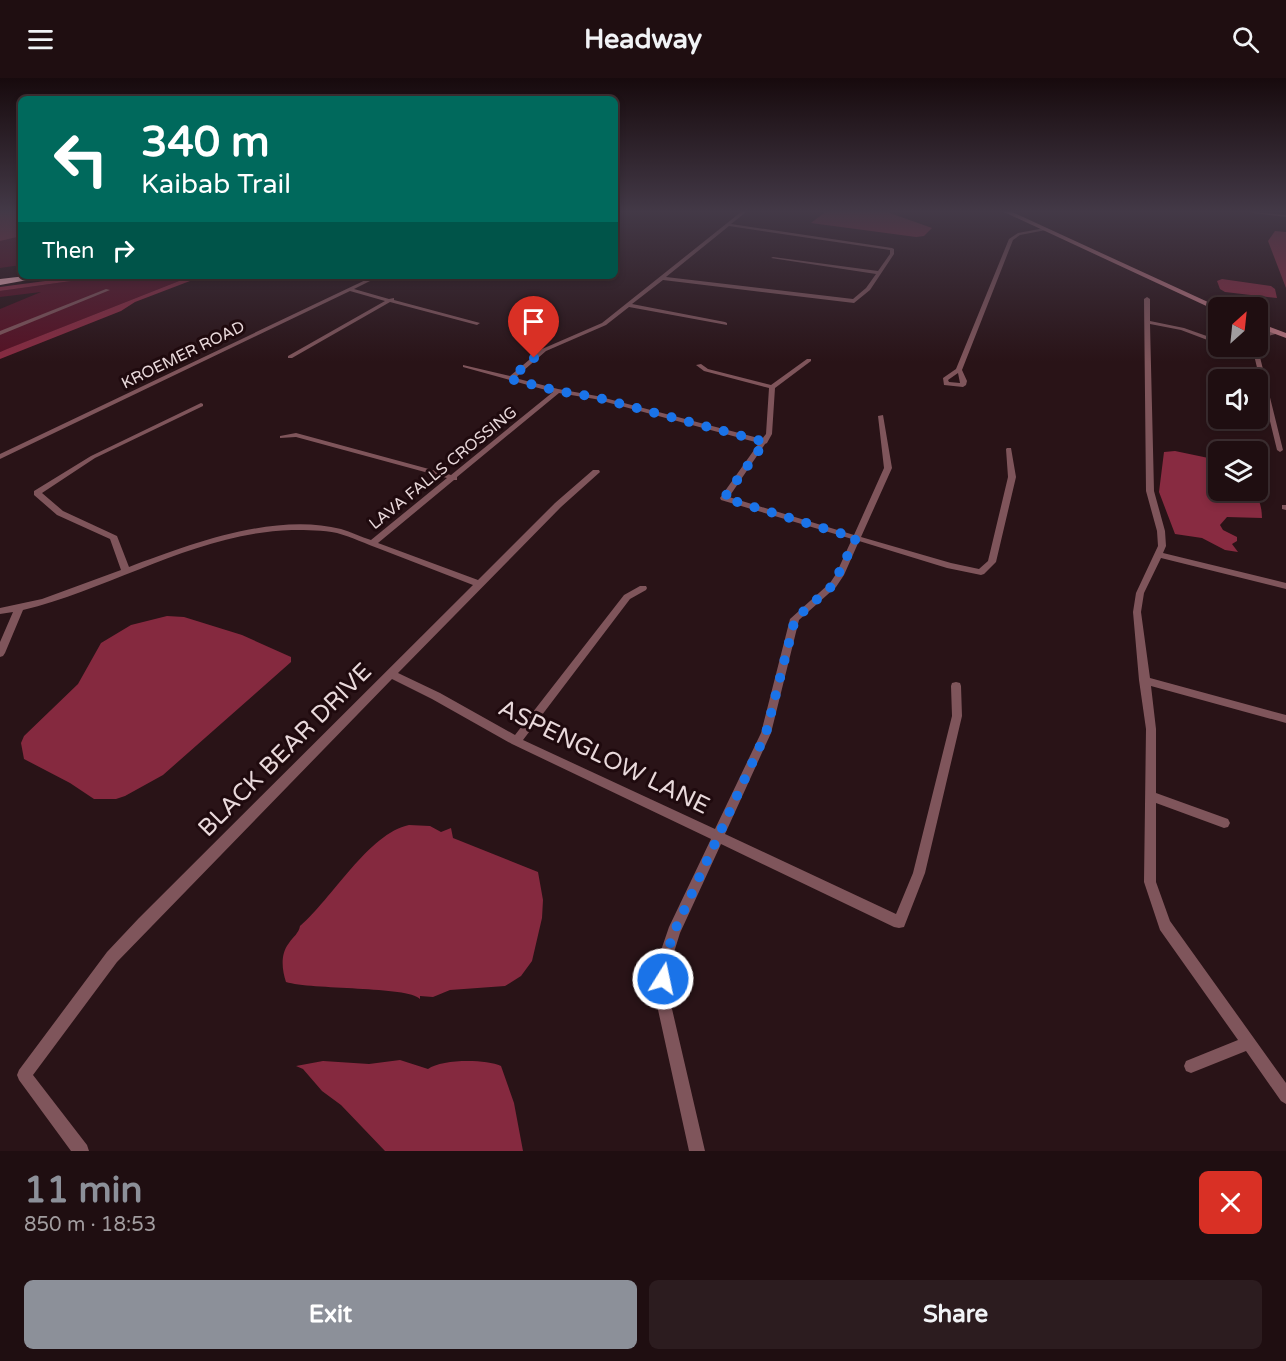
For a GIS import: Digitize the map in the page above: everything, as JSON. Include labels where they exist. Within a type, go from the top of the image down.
[{"type":"highway","points":[[0,277],[18,274]]},
{"type":"highway","points":[[0,282],[23,279]]},
{"type":"main road","points":[[1117,262],[1208,303]]},
{"type":"main road","points":[[1268,328],[1286,336]]},
{"type":"street","points":[[510,379],[538,354],[604,324],[682,262]]},
{"type":"street","points":[[802,262],[879,273]]},
{"type":"street","points":[[662,278],[713,287],[792,292],[854,301],[868,289],[887,262]]},
{"type":"street","points":[[958,370],[1002,262]]},
{"type":"street","name":"KROEMER ROAD","points":[[0,457],[372,279]]},
{"type":"street","points":[[0,333],[108,290]]},
{"type":"street","points":[[350,290],[392,299],[477,323]]},
{"type":"street","points":[[290,357],[392,299]]},
{"type":"street","points":[[1147,299],[1148,461],[1150,491],[1161,531],[1160,555],[1146,577],[1137,612],[1151,729],[1150,882],[1165,925],[1286,1096]]},
{"type":"street","points":[[628,305],[725,324]]},
{"type":"street","points":[[1148,322],[1182,329],[1208,338]]},
{"type":"street","points":[[1268,334],[1277,332]]},
{"type":"street","points":[[1257,357],[1280,450]]},
{"type":"street","points":[[772,387],[809,360]]},
{"type":"street","points":[[699,365],[706,370],[772,387]]},
{"type":"street","points":[[465,366],[558,391],[595,397],[765,442]]},
{"type":"street","points":[[772,387],[769,434],[724,498],[856,538],[981,572],[992,562],[1012,477],[1009,449]]},
{"type":"street","name":"LAVA FALLS CROSSING","points":[[373,543],[558,391]]},
{"type":"street","points":[[126,572],[114,538],[60,513],[37,493],[85,462],[201,405]]},
{"type":"street","points":[[698,1151],[662,996],[664,962],[674,932],[766,733],[795,619],[833,585],[888,468],[881,416]]},
{"type":"street","points":[[282,437],[296,435],[454,478]]},
{"type":"street","name":"BLACK BEAR DRIVE","points":[[81,1151],[24,1075],[120,949],[479,584],[596,472]]},
{"type":"street","points":[[0,611],[19,609],[204,544],[257,530],[323,528],[373,543],[479,584]]},
{"type":"street","points":[[1160,555],[1286,586]]},
{"type":"street","points":[[516,741],[627,597],[643,588]]},
{"type":"street","points":[[0,653],[19,609]]},
{"type":"street","name":"ASPENGLOW LANE","points":[[390,674],[436,696],[516,741],[717,838],[899,922],[919,873],[957,716],[956,686]]},
{"type":"street","points":[[1144,680],[1286,719]]},
{"type":"street","points":[[1152,796],[1224,823]]},
{"type":"street","points":[[1191,1066],[1248,1043]]},
{"type":"shaded area","points":[[0,262],[18,262],[18,265],[0,268]]},
{"type":"shaded area","points":[[1276,262],[1286,262],[1286,288]]},
{"type":"shaded area","points":[[60,279],[86,279],[0,291],[0,287]]},
{"type":"shaded area","points":[[86,279],[187,279],[0,352],[0,309],[41,292],[0,297],[0,291]]},
{"type":"shaded area","points":[[195,279],[0,359],[0,352],[179,281]]},
{"type":"shaded area","points":[[1222,279],[1271,286],[1275,289],[1277,298],[1225,292],[1220,289],[1217,281]]},
{"type":"shaded area","points":[[1175,451],[1208,458],[1208,501],[1258,501],[1262,518],[1227,517],[1220,525],[1223,530],[1237,537],[1237,541],[1232,544],[1238,552],[1225,550],[1202,538],[1175,534],[1159,492],[1164,452]]},
{"type":"shaded area","points":[[167,616],[184,617],[242,635],[291,657],[291,662],[163,775],[125,796],[116,799],[94,799],[70,783],[24,759],[21,743],[24,736],[78,684],[101,643],[131,625]]},
{"type":"shaded area","points":[[409,825],[430,826],[441,832],[451,828],[453,838],[538,872],[543,900],[542,918],[532,961],[521,976],[505,986],[450,990],[433,997],[420,996],[420,999],[398,992],[286,982],[283,967],[284,952],[300,926],[379,840]]},
{"type":"shaded area","points":[[400,1060],[428,1069],[443,1063],[464,1061],[485,1062],[501,1066],[514,1103],[523,1151],[385,1151],[341,1105],[322,1091],[303,1069],[296,1066],[323,1061],[369,1064]]},
{"type":"route","points":[[534,358],[510,379],[595,397],[765,442],[724,498],[856,538],[840,575],[833,585],[795,619],[766,733],[674,932],[664,962],[663,979]]}]
